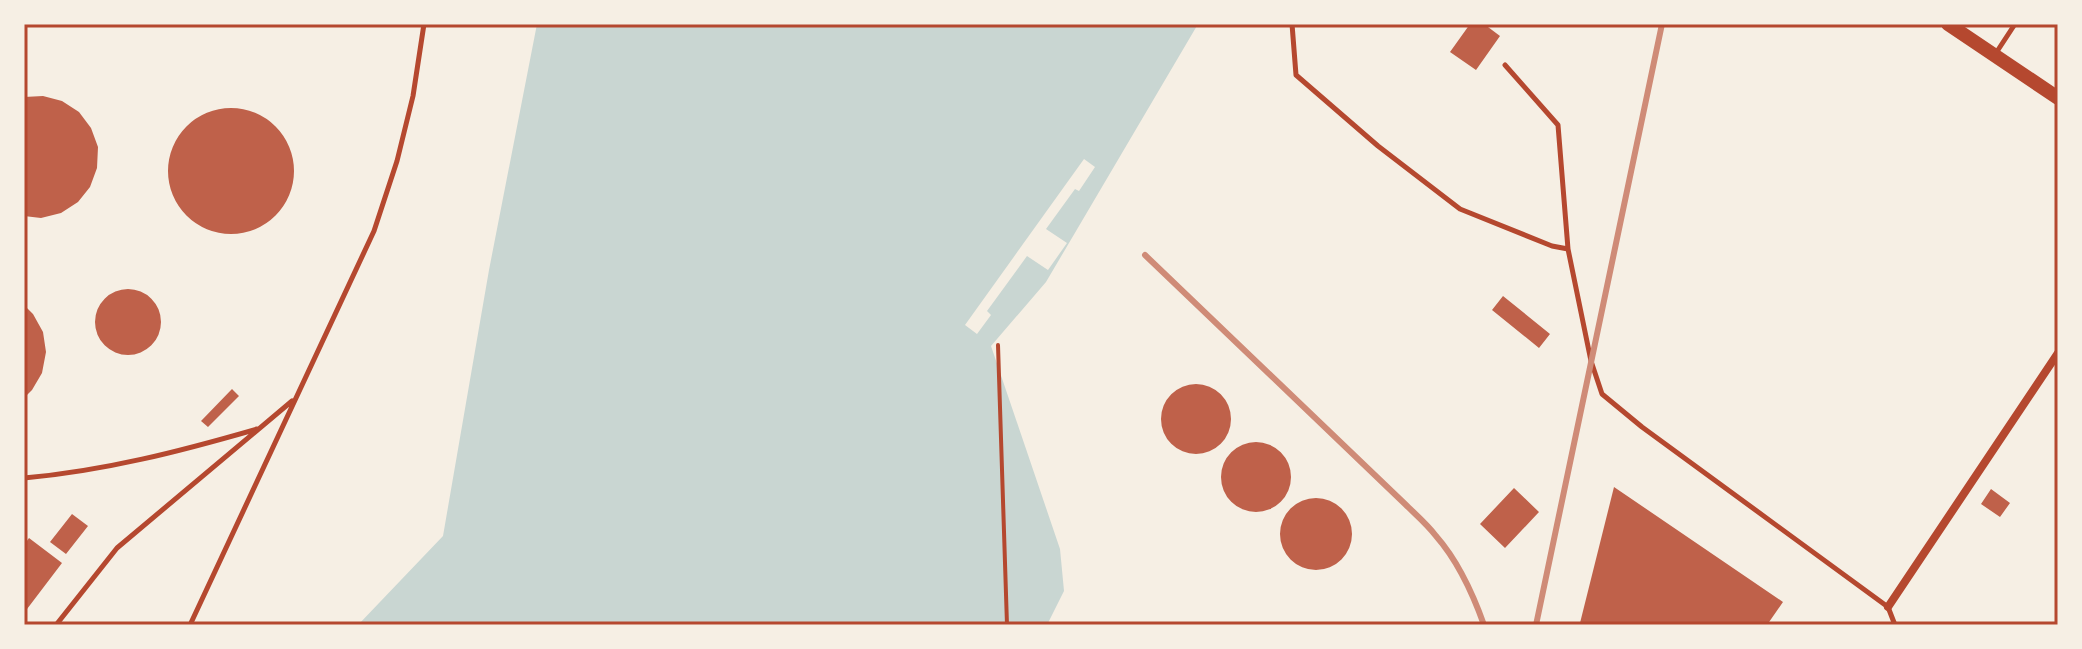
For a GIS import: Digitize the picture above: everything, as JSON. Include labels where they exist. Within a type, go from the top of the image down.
[{"type":"main road","points":[[1948,24],[2058,98]]},
{"type":"street","points":[[1888,607],[2058,353]]},
{"type":"lane","points":[[190,625],[374,231],[397,161],[413,96],[424,24]]},
{"type":"lane","points":[[1292,24],[1296,75],[1378,146],[1460,209],[1552,246],[1568,249]]},
{"type":"lane","points":[[1995,55],[2015,24]]},
{"type":"lane","points":[[1505,65],[1558,125],[1568,249],[1591,361],[1602,394],[1642,427],[1888,607],[1895,625]]},
{"type":"lane","points":[[56,625],[117,548],[295,398]]},
{"type":"lane","points":[[24,478],[72,474],[182,450],[260,428]]},
{"type":"path","points":[[998,345],[1007,625]]},
{"type":"shaded area","points":[[537,24],[1198,24],[1046,282],[991,346],[1060,549],[1064,591],[1047,625],[358,625],[443,536],[489,270]]},
{"type":"pier","points":[[1084,159],[1095,167],[1046,229],[1067,243],[1048,270],[1027,256],[987,311],[991,315],[977,334],[965,325]]},
{"type":"building","points":[[1470,24],[1484,24],[1500,36],[1476,70],[1450,52]]},
{"type":"building","points":[[43,96],[62,101],[79,112],[91,128],[98,147],[97,168],[90,187],[78,202],[61,213],[41,218],[24,216],[24,97]]},
{"type":"building","points":[[231,108],[255,113],[276,126],[289,147],[294,171],[289,195],[276,216],[255,229],[231,234],[207,229],[186,216],[173,195],[168,171],[173,147],[186,126],[207,113]]},
{"type":"building","points":[[128,289],[141,292],[151,299],[158,309],[161,322],[158,335],[151,345],[141,352],[128,355],[115,352],[105,345],[98,335],[95,322],[98,309],[105,299],[115,292]]},
{"type":"building","points":[[1503,296],[1550,334],[1539,348],[1492,310]]},
{"type":"building","points":[[24,305],[43,332],[46,352],[42,373],[24,398]]},
{"type":"building","points":[[1189,384],[1203,384],[1225,399],[1231,419],[1229,432],[1221,444],[1203,454],[1189,454],[1167,439],[1161,426],[1161,412],[1176,390]]},
{"type":"building","points":[[232,389],[239,396],[208,427],[201,421]]},
{"type":"building","points":[[1256,442],[1281,452],[1291,477],[1281,502],[1256,512],[1231,502],[1221,477],[1231,452]]},
{"type":"building","points":[[1614,487],[1783,602],[1767,625],[1582,625],[1580,623]]},
{"type":"building","points":[[1514,488],[1539,512],[1505,548],[1480,524]]},
{"type":"building","points":[[1991,489],[2010,503],[2000,517],[1981,504]]},
{"type":"building","points":[[1316,498],[1336,504],[1346,514],[1352,534],[1346,554],[1336,564],[1316,570],[1296,564],[1286,554],[1280,534],[1286,514],[1296,504]]},
{"type":"building","points":[[72,514],[88,526],[66,554],[50,542]]},
{"type":"building","points":[[29,538],[62,563],[24,613],[24,545]]},
{"type":"railway","points":[[1536,625],[1662,24]]},
{"type":"railway","points":[[1145,255],[1429,527],[1458,567],[1484,625]]}]
